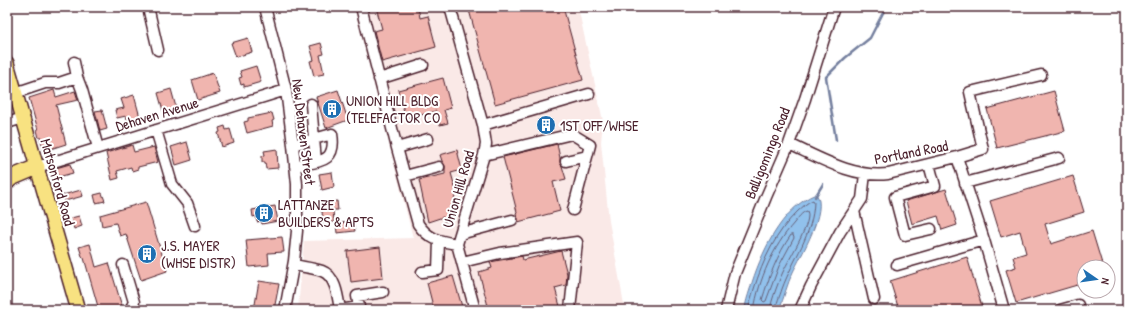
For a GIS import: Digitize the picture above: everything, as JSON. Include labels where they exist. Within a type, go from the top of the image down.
[{"type":"highway","points":[[7,182],[11,178],[37,167]]},
{"type":"main road","name":"Matsonford Road","points":[[7,63],[78,310]]},
{"type":"street","points":[[148,7],[158,50]]},
{"type":"street","name":"New Dehaven Street","points":[[265,7],[286,90],[294,145],[297,184],[297,231],[294,265],[284,310]]},
{"type":"street","points":[[361,7],[418,224],[430,237],[439,241],[459,239],[512,220]]},
{"type":"street","name":"Union Hill Road","points":[[450,7],[483,125],[486,144],[459,239],[462,262],[475,310]]},
{"type":"street","name":"Balligomingo Road","points":[[726,310],[735,273],[789,144],[834,7]]},
{"type":"street","points":[[74,62],[98,148]]},
{"type":"street","points":[[379,79],[424,65]]},
{"type":"street","points":[[957,157],[984,149],[970,92],[1041,75]]},
{"type":"street","points":[[15,93],[45,83],[59,83],[77,77]]},
{"type":"street","name":"Dehaven Avenue","points":[[37,167],[286,90]]},
{"type":"street","points":[[483,125],[589,94]]},
{"type":"street","points":[[311,104],[316,161]]},
{"type":"street","points":[[7,122],[23,118]]},
{"type":"street","points":[[156,130],[172,184],[187,203],[195,226]]},
{"type":"street","points":[[294,145],[332,134],[333,150],[330,155],[322,160],[295,166]]},
{"type":"street","points":[[484,154],[572,134],[590,145],[573,210]]},
{"type":"street","points":[[397,148],[428,139]]},
{"type":"street","name":"Portland Road","points":[[789,144],[850,170],[865,174],[877,175],[888,174],[957,157],[984,240],[1004,310]]},
{"type":"street","points":[[566,161],[587,156]]},
{"type":"street","points":[[965,183],[1059,158]]},
{"type":"street","points":[[929,164],[935,186],[895,198],[905,235],[931,229]]},
{"type":"street","points":[[405,176],[439,167]]},
{"type":"street","points":[[800,310],[840,232],[862,199],[865,174]]},
{"type":"street","points":[[854,211],[874,300]]},
{"type":"street","points":[[897,265],[984,240]]},
{"type":"street","points":[[422,272],[438,270],[439,241]]},
{"type":"street","points":[[462,262],[500,253],[577,242],[570,310]]},
{"type":"street","points":[[123,265],[134,302],[130,310]]},
{"type":"street","points":[[294,265],[323,271],[328,275],[335,287],[340,310],[358,307],[357,296],[383,292]]},
{"type":"street","points":[[1060,310],[1078,305]]},
{"type":"shaded area","points":[[354,7],[578,7],[603,121],[601,142],[609,221],[625,310],[298,310],[304,241],[413,238]]},
{"type":"water","points":[[816,194],[819,201],[819,210],[816,221],[807,245],[791,277],[779,310],[745,310],[754,276],[766,248],[774,234],[782,221],[792,210]]},
{"type":"building","points":[[376,7],[418,7],[420,18],[428,16],[436,47],[382,62],[374,31],[382,29]]},
{"type":"building","points":[[480,7],[563,7],[583,80],[495,104],[469,10]]},
{"type":"building","points":[[248,38],[252,52],[236,57],[231,43]]},
{"type":"building","points":[[321,43],[324,54],[320,55],[324,74],[314,76],[310,61],[314,60],[310,46]]},
{"type":"building","points":[[256,66],[261,82],[244,87],[244,84],[241,85],[239,78],[242,77],[240,71]]},
{"type":"building","points":[[213,73],[220,93],[198,100],[192,80]]},
{"type":"building","points":[[443,78],[451,108],[444,110],[448,123],[440,125],[436,111],[406,119],[398,90]]},
{"type":"building","points":[[171,89],[177,111],[164,114],[158,93]]},
{"type":"building","points":[[54,90],[56,97],[75,91],[78,100],[56,105],[66,144],[44,151],[40,137],[39,138],[29,98]]},
{"type":"building","name":"UNION HILL BLDG (TELEFACTOR CO","points":[[338,90],[348,120],[326,128],[316,97]]},
{"type":"building","points":[[1054,91],[1065,131],[997,148],[987,109]]},
{"type":"building","points":[[134,95],[141,121],[129,124],[126,116],[117,118],[115,110],[124,108],[121,99]]},
{"type":"building","points":[[102,110],[107,129],[100,131],[95,111]]},
{"type":"building","points":[[272,113],[274,120],[272,121],[273,126],[247,133],[244,122],[248,121],[248,118]]},
{"type":"building","points":[[225,126],[226,130],[230,129],[234,143],[222,147],[218,133],[220,132],[219,128]]},
{"type":"building","points":[[187,142],[192,160],[176,165],[171,147]]},
{"type":"building","points":[[557,144],[560,163],[566,179],[553,182],[560,211],[518,222],[517,212],[503,157]]},
{"type":"building","points":[[132,145],[134,152],[154,147],[158,162],[138,167],[138,169],[132,171],[131,167],[117,171],[119,178],[112,180],[106,153]]},
{"type":"building","points":[[277,149],[278,168],[266,169],[265,162],[262,162],[262,156],[265,155],[264,151]]},
{"type":"building","points":[[457,150],[462,170],[451,173],[456,191],[450,220],[444,222],[443,217],[428,222],[419,180],[445,174],[445,166],[440,155]]},
{"type":"building","points":[[70,164],[73,173],[58,177],[56,168]]},
{"type":"building","points":[[332,172],[334,187],[322,190],[319,174]]},
{"type":"building","points":[[1073,176],[1084,212],[1045,224],[1051,244],[1092,231],[1101,259],[1076,259],[1076,285],[1016,303],[1006,270],[1016,267],[1013,257],[1026,253],[1020,231],[1001,237],[990,201]]},
{"type":"building","points":[[946,189],[957,225],[942,230],[938,216],[912,224],[906,201]]},
{"type":"building","points":[[81,190],[83,196],[65,201],[63,195]]},
{"type":"building","points":[[102,193],[105,201],[96,203],[94,195]]},
{"type":"building","points":[[337,201],[338,210],[333,210],[334,222],[323,223],[322,211],[320,211],[319,203]]},
{"type":"building","name":"J.S. MAYER (WHSE DISTR)","points":[[146,202],[167,271],[141,280],[126,234],[120,236],[116,223],[102,226],[100,215]]},
{"type":"building","name":"LATTANZE BUILDERS & APTS","points":[[275,206],[278,221],[262,224],[261,221],[257,222],[256,216],[253,217],[252,210]]},
{"type":"building","points":[[79,216],[82,226],[74,229],[71,218]]},
{"type":"building","points":[[353,221],[355,231],[337,233],[336,224]]},
{"type":"building","points":[[282,237],[284,252],[268,253],[269,265],[249,267],[246,240]]},
{"type":"building","points":[[90,244],[96,267],[109,263],[123,310],[99,310],[84,258],[79,247]]},
{"type":"building","points":[[380,247],[383,278],[351,282],[347,251]]},
{"type":"building","points":[[561,251],[567,274],[566,285],[555,288],[561,310],[489,310],[479,272],[492,268],[490,262],[522,256],[523,260]]},
{"type":"building","points":[[967,257],[983,310],[899,310],[890,281]]},
{"type":"building","points":[[453,276],[463,310],[434,310],[427,283]]},
{"type":"building","points":[[259,281],[279,284],[274,310],[254,310]]},
{"type":"waterway","points":[[836,140],[826,77],[845,58],[870,38],[886,7]]},
{"type":"waterway","points":[[815,197],[823,184]]},
{"type":"place","name":"UNION HILL BLDG (TELEFACTOR CO","points":[[332,109]]},
{"type":"place","name":"1ST OFF/WHSE","points":[[546,125]]},
{"type":"place","name":"LATTANZE BUILDERS & APTS","points":[[264,213]]},
{"type":"place","name":"J.S. MAYER (WHSE DISTR)","points":[[147,254]]}]
